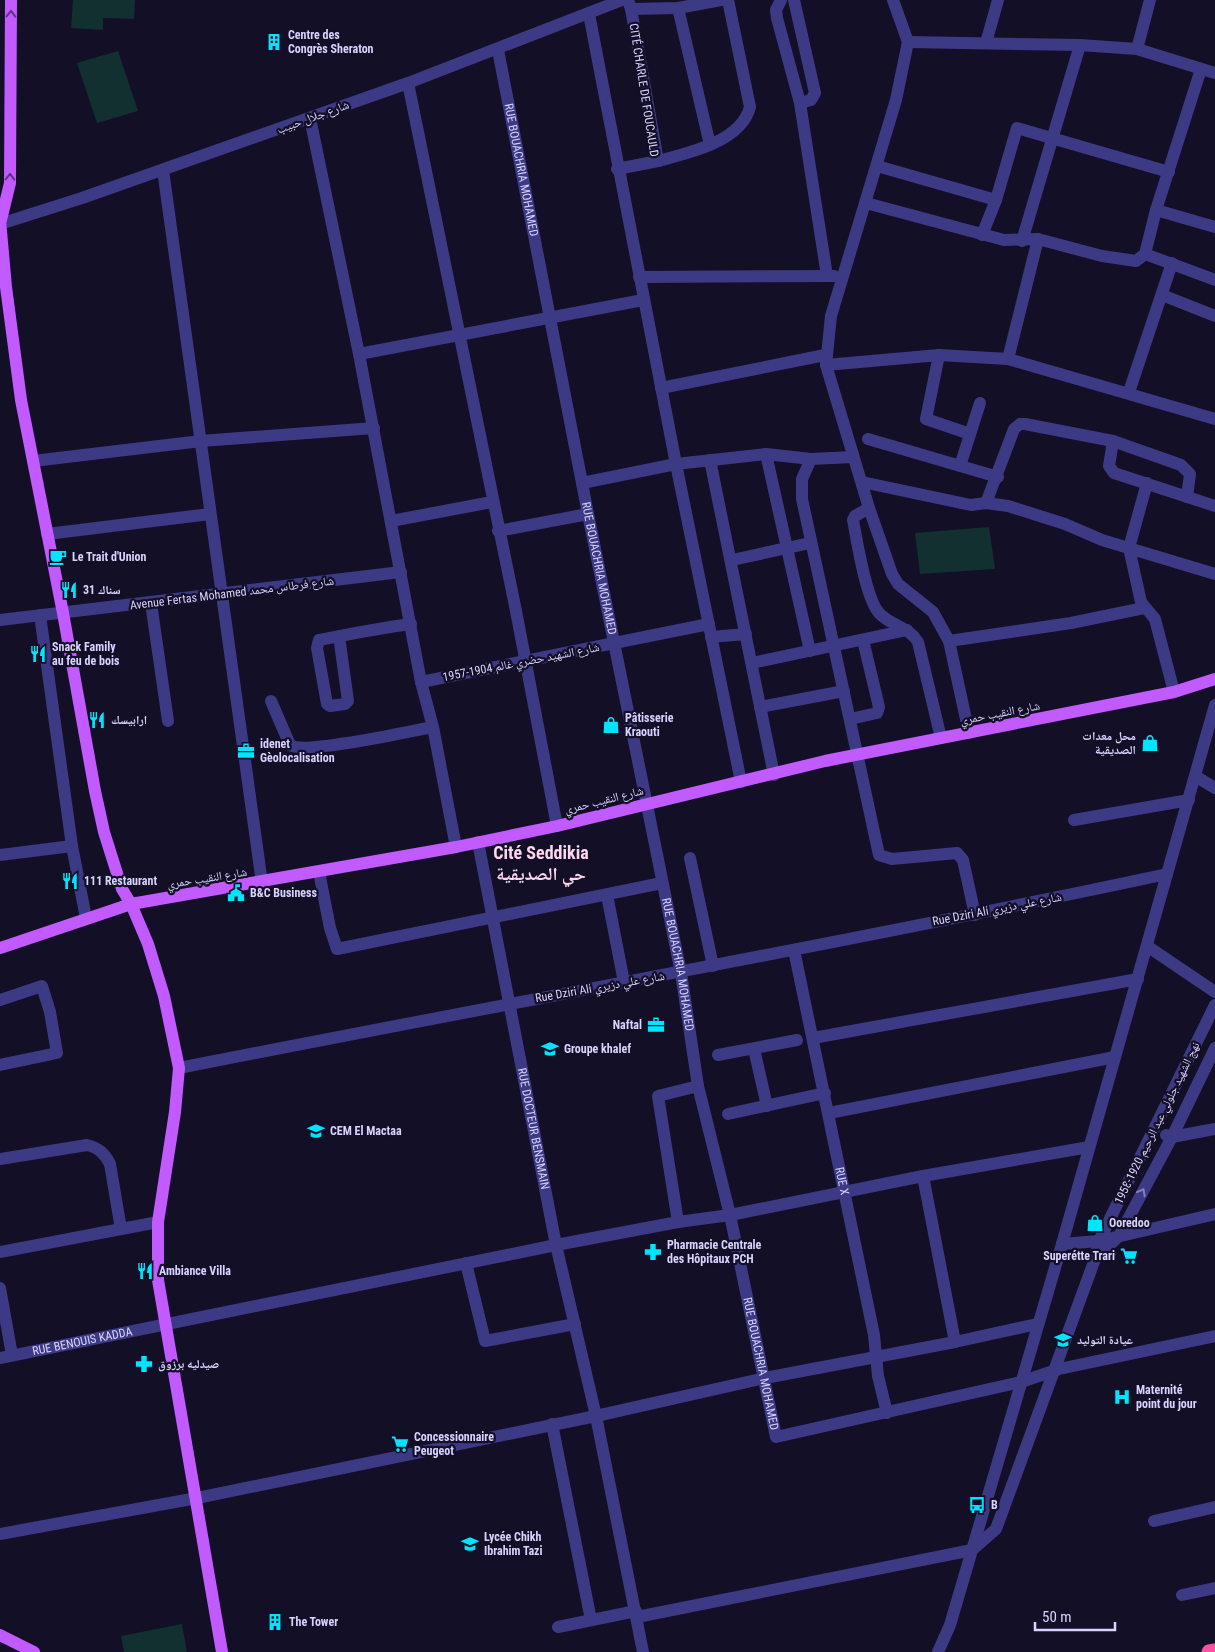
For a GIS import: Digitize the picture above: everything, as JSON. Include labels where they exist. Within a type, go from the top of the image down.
[{"type":"highway","points":[[1209,1652],[1215,1651]]},
{"type":"main road","points":[[0,224],[10,183],[11,0]]},
{"type":"main road","points":[[0,220],[3,284],[21,400],[104,832],[122,889],[131,904],[148,944],[164,996],[179,1068],[175,1112],[158,1222],[158,1280],[222,1652]]},
{"type":"main road","name":"شارع النقيب حمري","points":[[0,948],[131,904],[262,883],[456,847],[557,826],[647,803],[774,775],[825,761],[1174,692],[1215,679]]},
{"type":"main road","points":[[0,1634],[34,1652]]},
{"type":"street","points":[[627,3],[678,8],[721,0]]},
{"type":"street","points":[[658,161],[694,152],[710,145],[746,118],[750,107],[728,0]]},
{"type":"street","points":[[780,0],[776,10],[776,18],[800,103],[827,276]]},
{"type":"street","points":[[794,0],[815,92],[811,100],[800,103]]},
{"type":"street","points":[[893,0],[908,42],[896,100],[828,328],[825,360],[869,508],[898,584],[933,612],[949,641],[970,733]]},
{"type":"street","points":[[986,43],[998,0]]},
{"type":"street","points":[[1137,48],[1150,0]]},
{"type":"street","name":"شارع جلال حبيب","points":[[0,224],[163,170],[498,50],[588,14],[627,3]]},
{"type":"street","name":"CITÉ CHARLE DE FOUCAULD","points":[[617,169],[658,161],[627,3]]},
{"type":"street","points":[[678,8],[710,145]]},
{"type":"street","points":[[588,14],[643,300],[741,782]]},
{"type":"street","points":[[908,42],[1080,45],[1137,48],[1215,72]]},
{"type":"street","points":[[1022,241],[1080,45]]},
{"type":"street","name":"RUE BOUACHRIA MOHAMED","points":[[498,50],[588,514],[681,973],[698,1086],[730,1215],[776,1437],[887,1413]]},
{"type":"street","points":[[866,203],[982,235],[1022,241],[1038,240],[1131,261],[1141,259],[1201,69]]},
{"type":"street","points":[[408,83],[461,335],[492,502],[557,826]]},
{"type":"street","points":[[310,118],[374,428],[421,682],[433,726],[456,847]]},
{"type":"street","points":[[982,235],[996,200],[1015,130],[1019,128],[1169,172]]},
{"type":"street","points":[[877,166],[996,200]]},
{"type":"street","points":[[163,170],[262,883]]},
{"type":"street","points":[[1156,210],[1215,228]]},
{"type":"street","points":[[1008,359],[1038,240]]},
{"type":"street","points":[[1144,254],[1215,280]]},
{"type":"street","points":[[1129,392],[1172,263]]},
{"type":"street","points":[[639,277],[842,276]]},
{"type":"street","points":[[1162,295],[1215,316]]},
{"type":"street","points":[[359,354],[643,300]]},
{"type":"street","points":[[939,355],[926,419],[970,434]]},
{"type":"street","points":[[661,388],[825,360],[939,355],[1008,359],[1059,375],[1129,392],[1215,419]]},
{"type":"street","points":[[960,466],[980,403]]},
{"type":"street","points":[[986,503],[998,477],[1007,444],[1014,429],[1020,424],[1113,440],[1185,467],[1190,474],[1188,496]]},
{"type":"street","points":[[33,461],[201,441],[374,428]]},
{"type":"street","points":[[868,440],[998,477]]},
{"type":"street","points":[[1113,440],[1109,468],[1114,473],[1215,506]]},
{"type":"street","points":[[582,483],[676,464],[766,454],[811,459],[853,457]]},
{"type":"street","points":[[766,454],[810,651]]},
{"type":"street","points":[[811,459],[802,479],[801,489],[810,543],[879,855],[892,859],[957,853],[962,860],[975,915]]},
{"type":"street","points":[[710,460],[732,560],[774,775]]},
{"type":"street","points":[[862,482],[971,505],[986,503],[1008,506],[1065,524],[1129,548],[1215,574]]},
{"type":"street","points":[[1147,483],[1129,548],[1144,608],[1155,619],[1174,692]]},
{"type":"street","points":[[391,521],[492,502]]},
{"type":"street","points":[[869,508],[855,516],[854,520],[863,571],[874,607],[884,617],[907,630],[918,642],[941,738]]},
{"type":"street","points":[[47,534],[210,514]]},
{"type":"street","points":[[498,532],[588,514]]},
{"type":"street","points":[[732,560],[810,543]]},
{"type":"street","name":"Avenue Fertas Mohamed شارع فرطاس محمد","points":[[0,620],[151,604],[400,572]]},
{"type":"street","points":[[151,604],[168,721]]},
{"type":"street","points":[[949,641],[1071,623],[1144,608]]},
{"type":"street","points":[[40,615],[72,846],[86,918]]},
{"type":"street","points":[[339,636],[348,699],[345,704],[330,706],[325,695],[316,646],[319,640],[339,636],[411,624]]},
{"type":"street","name":"شارع الشهيد حضري غالم 1904-1957","points":[[421,682],[525,660],[615,644],[710,630],[746,634]]},
{"type":"street","points":[[752,663],[907,630]]},
{"type":"street","points":[[850,719],[877,713],[879,707],[863,640]]},
{"type":"street","points":[[760,707],[844,691]]},
{"type":"street","points":[[271,701],[290,745],[296,748],[328,746],[433,726]]},
{"type":"street","points":[[938,1652],[950,1624],[1062,1244],[1215,705]]},
{"type":"street","points":[[1195,776],[1215,788]]},
{"type":"street","points":[[1074,820],[1189,800]]},
{"type":"street","name":"RUE DOCTEUR BENSMAIN","points":[[478,842],[556,1245],[596,1416],[643,1652]]},
{"type":"street","points":[[0,855],[72,846]]},
{"type":"street","points":[[690,858],[712,966]]},
{"type":"street","points":[[319,872],[330,928],[337,949],[662,883]]},
{"type":"street","name":"Rue Dziri Ali شارع علي دزيري","points":[[179,1068],[510,1003],[681,973],[975,915],[1167,874]]},
{"type":"street","points":[[606,895],[624,982]]},
{"type":"street","points":[[1147,946],[1215,992]]},
{"type":"street","name":"RUE X","points":[[794,950],[845,1191],[877,1357],[878,1376],[887,1413]]},
{"type":"street","points":[[813,1038],[1138,979]]},
{"type":"street","points":[[0,1000],[42,986],[50,1012],[57,1054],[0,1065]]},
{"type":"street","name":"نهج الشهيد جلولي عبد الرحيم 1920-1958","points":[[1095,1258],[1099,1241],[1215,1005]]},
{"type":"street","points":[[718,1056],[797,1040]]},
{"type":"street","name":"نهج الشهيد جلولي عبد الرحيم 1920-1958","points":[[1119,1236],[1172,1136],[1215,1048]]},
{"type":"street","points":[[754,1049],[767,1106]]},
{"type":"street","points":[[829,1113],[1115,1057]]},
{"type":"street","points":[[678,1222],[658,1096],[698,1086]]},
{"type":"street","points":[[728,1114],[825,1093]]},
{"type":"street","points":[[1154,1132],[1172,1136],[1215,1129]]},
{"type":"street","points":[[0,1159],[87,1146],[94,1147],[105,1155],[110,1164],[121,1229]]},
{"type":"street","name":"RUE BENOUIS KADDA","points":[[6,1356],[165,1326],[556,1245],[678,1222],[730,1215],[922,1176],[1089,1146]]},
{"type":"street","points":[[922,1176],[955,1342]]},
{"type":"street","points":[[1062,1244],[1099,1241],[1215,1214]]},
{"type":"street","points":[[0,1252],[158,1222]]},
{"type":"street","points":[[558,1627],[972,1550],[996,1530],[1095,1258],[1119,1236]]},
{"type":"street","points":[[466,1263],[485,1341],[576,1324]]},
{"type":"street","points":[[0,1288],[6,1356]]},
{"type":"street","points":[[0,1534],[196,1498],[596,1416],[765,1378],[955,1342],[1037,1324]]},
{"type":"street","points":[[887,1413],[1021,1382],[1053,1371],[1215,1336]]},
{"type":"street","points":[[552,1424],[591,1620]]},
{"type":"street","points":[[1154,1521],[1215,1507]]},
{"type":"street","points":[[1182,1595],[1215,1588]]},
{"type":"street","points":[[946,1652],[950,1624]]},
{"type":"green space","points":[[73,0],[135,0],[134,19],[103,18],[103,30],[71,28]]},
{"type":"green space","points":[[118,51],[138,111],[97,123],[77,63]]},
{"type":"green space","points":[[989,527],[995,569],[920,574],[915,533]]},
{"type":"green space","points":[[182,1624],[187,1652],[124,1652],[121,1636]]},
{"type":"place","name":"Centre des Congrès Sheraton","points":[[274,42]]},
{"type":"place","name":"Le Trait d'Union","points":[[58,557]]},
{"type":"place","name":"سناك 31","points":[[69,590]]},
{"type":"place","name":"Snack Family au feu de bois","points":[[38,654]]},
{"type":"place","name":"ارابيسك","points":[[97,720]]},
{"type":"place","name":"Pâtisserie Kraouti","points":[[611,725]]},
{"type":"place","name":"محل معدات الصديقية","points":[[1150,743]]},
{"type":"place","name":"idenet Gèolocalisation","points":[[246,751]]},
{"type":"place","name":"111 Restaurant","points":[[70,881]]},
{"type":"place","name":"B&C Business","points":[[236,893]]},
{"type":"place","name":"Naftal","points":[[656,1025]]},
{"type":"place","name":"Groupe khalef","points":[[550,1049]]},
{"type":"place","name":"CEM El Mactaa","points":[[316,1131]]},
{"type":"place","name":"Ooredoo","points":[[1095,1223]]},
{"type":"place","name":"Pharmacie Centrale des Hôpitaux PCH","points":[[653,1252]]},
{"type":"place","name":"Superétte Trari","points":[[1129,1256]]},
{"type":"place","name":"Ambiance Villa","points":[[145,1271]]},
{"type":"place","name":"عيادة التوليد","points":[[1063,1340]]},
{"type":"place","name":"صيدليه برزوق","points":[[144,1364]]},
{"type":"place","name":"Maternité point du jour","points":[[1122,1397]]},
{"type":"place","name":"Concessionnaire Peugeot","points":[[400,1444]]},
{"type":"place","name":"B","points":[[977,1505]]},
{"type":"place","name":"Lycée Chikh Ibrahim Tazi","points":[[470,1544]]},
{"type":"place","name":"The Tower","points":[[275,1622]]},
{"type":"district","name":"Cité Seddikia حي الصديقية","points":[[541,863]]}]
